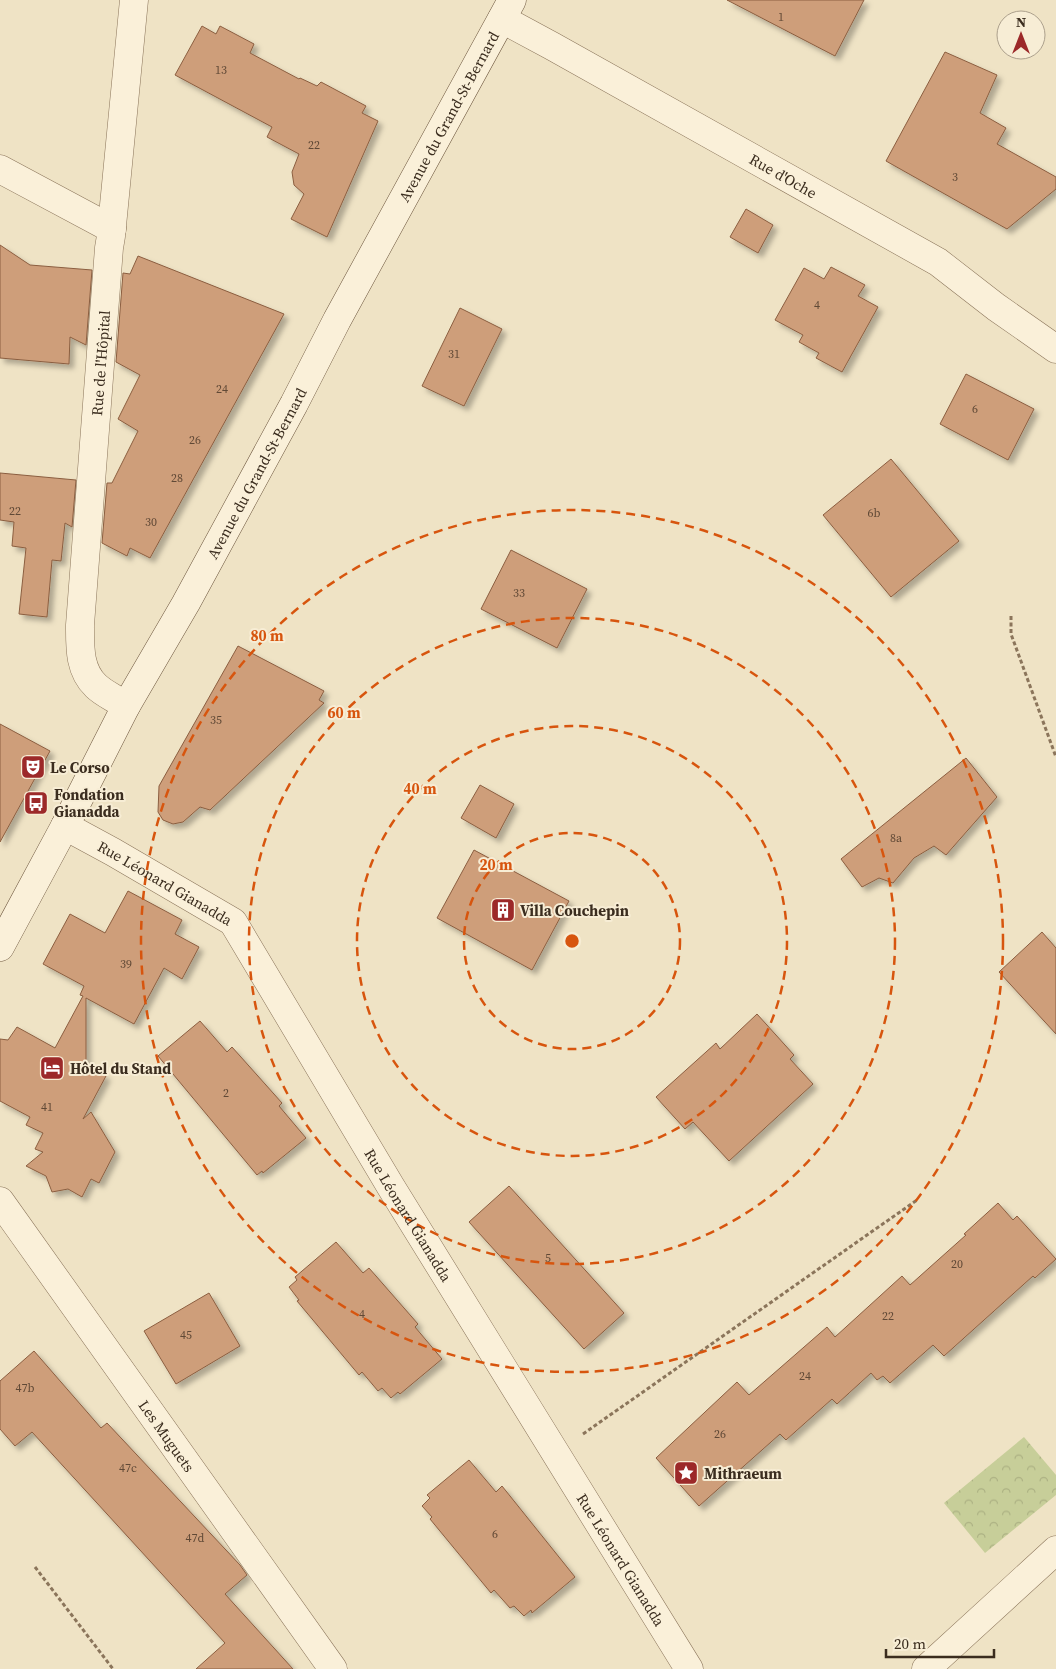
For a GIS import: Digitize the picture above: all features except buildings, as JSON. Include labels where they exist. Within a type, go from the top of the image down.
[{"type":"street","name":"Rue de l'Hôpital","points":[[126,706],[97,687],[85,670],[80,650],[80,625],[107,267],[134,0]]},
{"type":"street","name":"Rue d'Oche","points":[[507,10],[560,50],[938,262],[996,307],[1056,349]]},
{"type":"street","name":"Avenue du Grand-St-Bernard","points":[[0,947],[65,826],[126,706],[196,585],[337,320],[507,10]]},
{"type":"street","points":[[0,169],[112,230]]},
{"type":"street","name":"Rue Léonard Gianadda","points":[[65,826],[233,922],[391,1187],[690,1669]]},
{"type":"street","name":"Les Muguets","points":[[0,1201],[332,1669]]},
{"type":"street","points":[[926,1669],[1056,1550]]},
{"type":"path","points":[[1011,616],[1011,634],[1056,757]]},
{"type":"path","points":[[556,1453],[917,1200]]},
{"type":"path","points":[[34,1567],[113,1669]]},
{"type":"green space","points":[[1024,1437],[1056,1475],[1056,1495],[985,1553],[944,1503]]},
{"type":"place","name":"Le Corso","points":[[33,767]]},
{"type":"place","name":"Fondation Gianadda","points":[[36,803]]},
{"type":"place","name":"Villa Couchepin","points":[[503,910]]},
{"type":"place","name":"Hôtel du Stand","points":[[52,1068]]},
{"type":"place","name":"Mithraeum","points":[[686,1473]]}]
